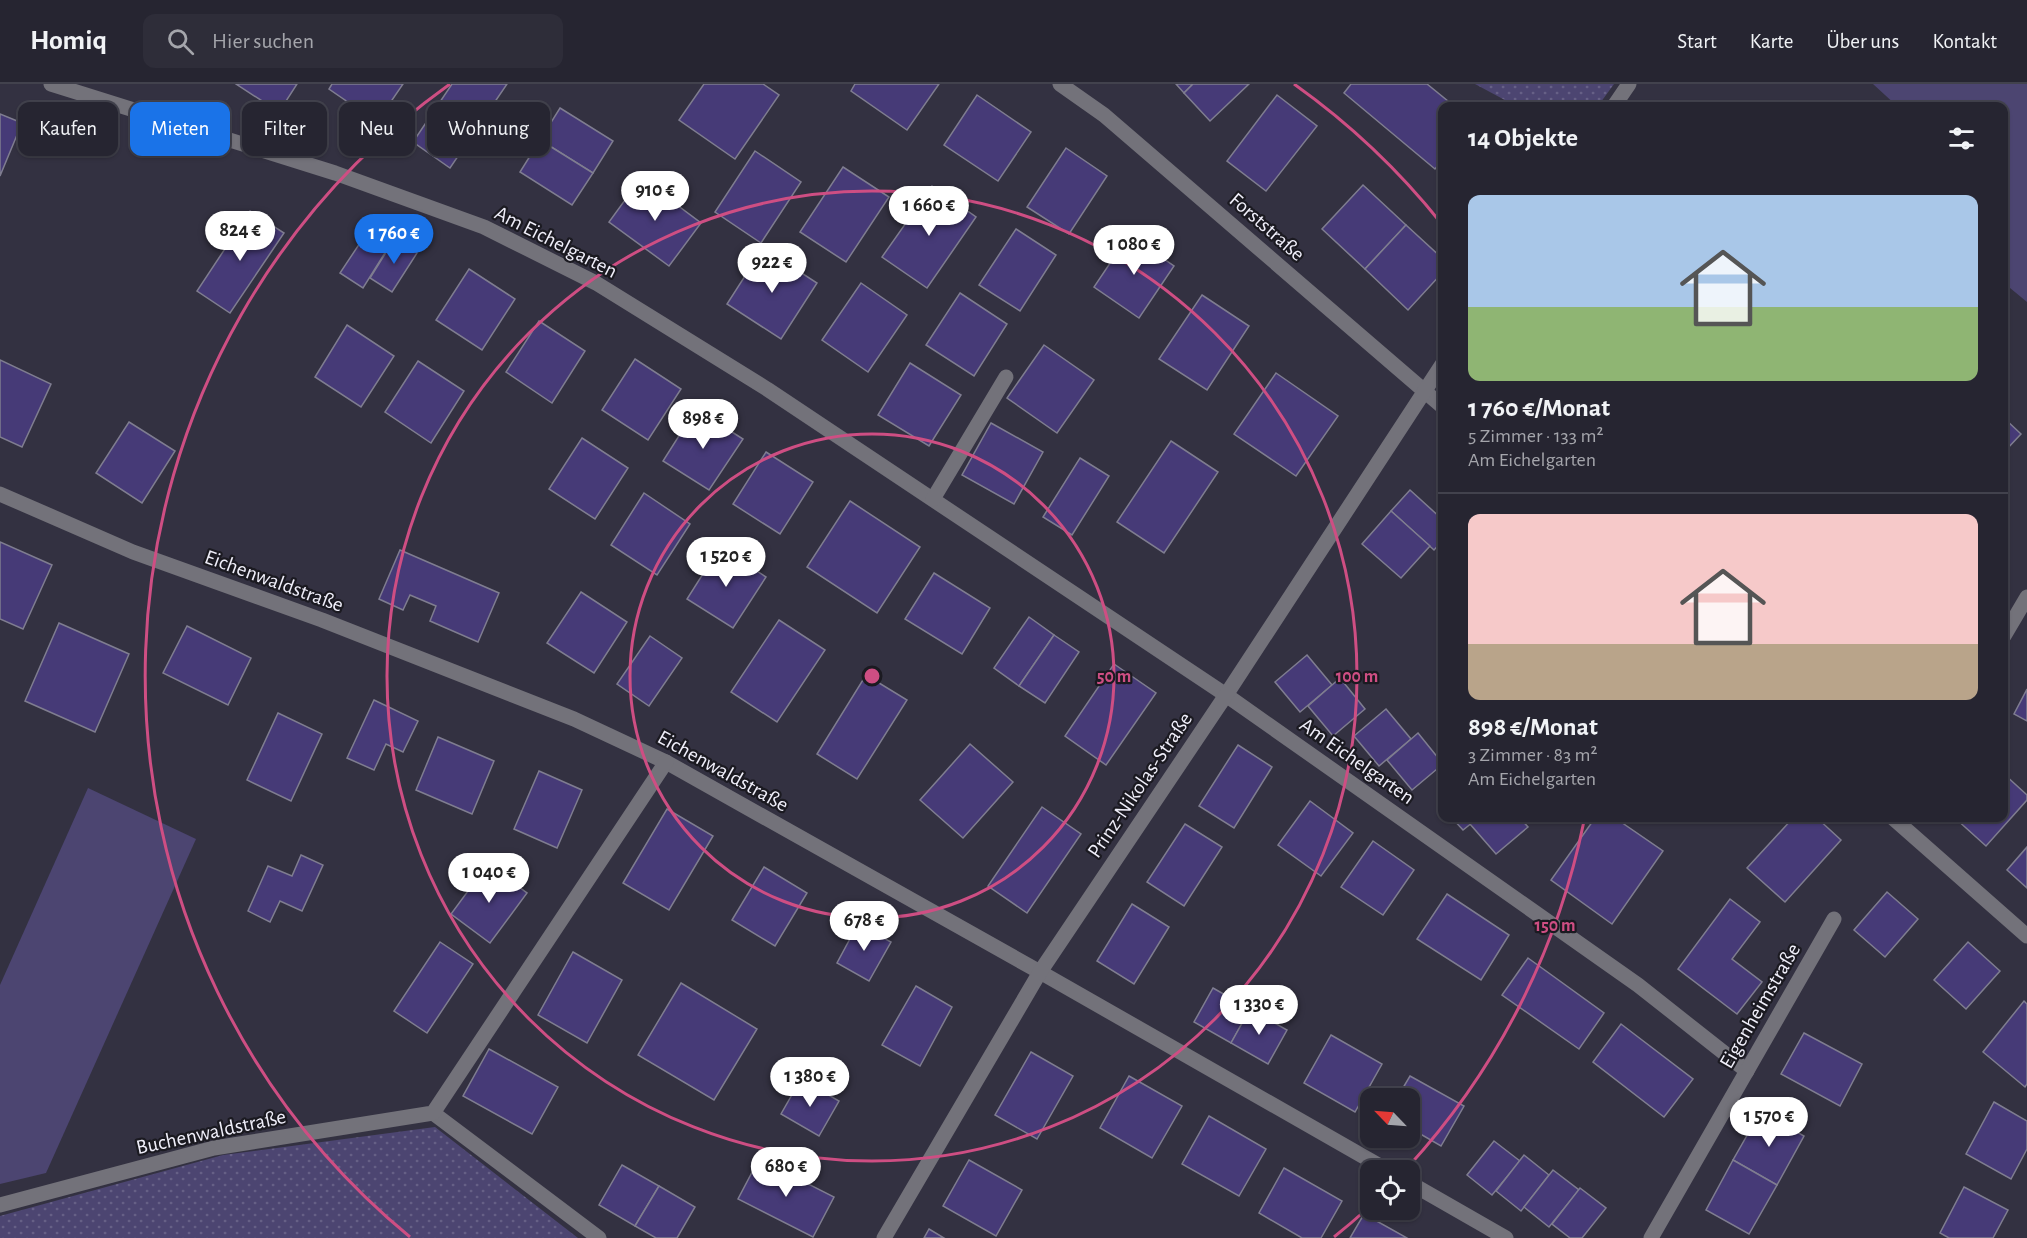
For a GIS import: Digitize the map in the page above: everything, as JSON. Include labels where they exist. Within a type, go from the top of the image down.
[{"type":"street","name":"Am Eichelgarten","points":[[51,84],[335,173],[483,227],[596,283],[767,389],[1226,695],[1638,985],[1747,1071]]},
{"type":"street","name":"Forststraße","points":[[1060,84],[1104,115],[1438,403]]},
{"type":"street","points":[[1617,102],[1629,84]]},
{"type":"street","name":"Prinz-Nikolas-Straße","points":[[884,1238],[1040,972],[1226,695],[1438,371]]},
{"type":"street","points":[[933,500],[1006,377]]},
{"type":"street","name":"Eichenwaldstraße","points":[[0,494],[133,552],[322,620],[574,719],[666,762],[1369,1160]]},
{"type":"street","points":[[2008,629],[2027,597]]},
{"type":"street","points":[[599,1238],[433,1113],[666,762]]},
{"type":"street","points":[[1899,822],[2027,936]]},
{"type":"street","name":"Eigenheimstraße","points":[[1651,1238],[1834,919]]},
{"type":"street","name":"Buchenwaldstraße","points":[[0,1205],[214,1148],[433,1113]]},
{"type":"street","points":[[1420,1189],[1506,1238]]},
{"type":"shaded area","points":[[1475,84],[1614,84],[1601,102],[1509,102]]},
{"type":"shaded area","points":[[1873,84],[2027,84],[2027,302],[2008,286],[2008,102],[1893,102]]},
{"type":"shaded area","points":[[88,788],[196,839],[46,1173],[0,1184],[0,985]]},
{"type":"shaded area","points":[[435,1127],[578,1238],[0,1238],[0,1216],[223,1155]]},
{"type":"building","points":[[236,84],[297,84],[285,102],[264,102]]},
{"type":"building","points":[[332,84],[403,84],[391,102],[348,102],[329,89]]},
{"type":"building","points":[[452,84],[507,84],[495,102],[440,102]]},
{"type":"building","points":[[704,84],[763,84],[779,95],[735,159],[679,120]]},
{"type":"building","points":[[855,84],[939,84],[907,130],[851,91]]},
{"type":"building","points":[[1176,84],[1193,84],[1184,93]]},
{"type":"building","points":[[1193,84],[1249,84],[1210,121],[1184,93]]},
{"type":"building","points":[[1351,84],[1427,84],[1449,102],[1438,102],[1438,165],[1435,169],[1344,93]]},
{"type":"building","points":[[977,95],[1031,132],[998,181],[944,145]]},
{"type":"building","points":[[1277,95],[1317,126],[1266,191],[1227,161]]},
{"type":"building","points":[[560,108],[613,141],[593,173],[550,146],[550,124]]},
{"type":"building","points":[[0,114],[18,121],[18,133],[0,176]]},
{"type":"building","points":[[427,121],[427,152],[415,143],[415,139]]},
{"type":"building","points":[[550,146],[593,173],[572,205],[520,172],[530,156],[550,156]]},
{"type":"building","points":[[1066,148],[1107,176],[1069,234],[1027,207]]},
{"type":"building","points":[[755,151],[801,182],[761,243],[715,212]]},
{"type":"building","points":[[433,156],[458,156],[450,168]]},
{"type":"building","points":[[843,167],[889,197],[846,262],[800,232]]},
{"type":"building","points":[[641,178],[701,223],[669,266],[609,222]]},
{"type":"building","points":[[1363,185],[1406,225],[1365,269],[1322,229]]},
{"type":"building","points":[[932,186],[976,217],[927,288],[882,257]]},
{"type":"building","points":[[250,211],[284,233],[230,313],[197,291]]},
{"type":"building","points":[[1406,225],[1438,254],[1438,277],[1408,310],[1365,269]]},
{"type":"building","points":[[1016,229],[1056,255],[1020,311],[979,285]]},
{"type":"building","points":[[366,234],[388,248],[363,288],[340,273]]},
{"type":"building","points":[[1129,235],[1174,266],[1139,318],[1094,287]]},
{"type":"building","points":[[395,238],[417,253],[392,292],[370,278]]},
{"type":"building","points":[[763,248],[817,283],[781,339],[727,304]]},
{"type":"building","points":[[469,269],[515,299],[482,350],[436,320]]},
{"type":"building","points":[[861,283],[907,315],[868,372],[822,340]]},
{"type":"building","points":[[960,293],[1007,324],[974,376],[926,345]]},
{"type":"building","points":[[1202,295],[1249,326],[1207,390],[1159,359]]},
{"type":"building","points":[[539,321],[585,351],[552,403],[506,372]]},
{"type":"building","points":[[347,325],[394,356],[361,407],[315,377]]},
{"type":"building","points":[[1044,345],[1094,380],[1057,433],[1007,398]]},
{"type":"building","points":[[635,359],[681,389],[648,440],[602,410]]},
{"type":"building","points":[[0,360],[51,384],[22,447],[0,437]]},
{"type":"building","points":[[418,361],[464,391],[431,443],[385,412]]},
{"type":"building","points":[[910,363],[961,395],[929,446],[878,415]]},
{"type":"building","points":[[1276,373],[1338,416],[1296,476],[1234,434]]},
{"type":"building","points":[[696,409],[743,439],[709,490],[663,461]]},
{"type":"building","points":[[129,422],[175,451],[142,503],[96,473]]},
{"type":"building","points":[[2008,422],[2021,434],[2008,448]]},
{"type":"building","points":[[991,423],[1043,452],[1014,504],[962,475]]},
{"type":"building","points":[[582,438],[628,468],[595,519],[549,489]]},
{"type":"building","points":[[1171,441],[1218,472],[1164,553],[1117,522]]},
{"type":"building","points":[[766,452],[813,482],[780,534],[733,504]]},
{"type":"building","points":[[1080,458],[1109,476],[1072,535],[1043,517]]},
{"type":"building","points":[[1410,490],[1438,515],[1438,546],[1434,550],[1391,511]]},
{"type":"building","points":[[644,493],[690,524],[657,575],[611,545]]},
{"type":"building","points":[[850,501],[920,547],[877,613],[807,567]]},
{"type":"building","points":[[1391,511],[1430,546],[1401,578],[1362,544]]},
{"type":"building","points":[[0,542],[52,565],[23,629],[0,619]]},
{"type":"building","points":[[720,547],[766,577],[733,628],[687,599]]},
{"type":"building","points":[[400,550],[499,593],[478,642],[430,621],[436,606],[410,595],[403,610],[379,599]]},
{"type":"building","points":[[934,573],[990,608],[962,654],[905,619]]},
{"type":"building","points":[[581,592],[627,622],[594,673],[547,643]]},
{"type":"building","points":[[1029,617],[1054,635],[1019,686],[994,668]]},
{"type":"building","points":[[779,620],[825,650],[777,722],[731,692]]},
{"type":"building","points":[[59,623],[129,654],[95,732],[25,701]]},
{"type":"building","points":[[187,626],[251,658],[228,705],[163,673]]},
{"type":"building","points":[[1054,635],[1079,652],[1045,703],[1019,686]]},
{"type":"building","points":[[650,636],[682,658],[649,706],[617,684]]},
{"type":"building","points":[[1307,655],[1332,685],[1300,712],[1275,682]]},
{"type":"building","points":[[1114,664],[1156,693],[1106,765],[1065,736]]},
{"type":"building","points":[[866,675],[907,700],[857,779],[817,754]]},
{"type":"building","points":[[1340,678],[1365,709],[1333,736],[1308,706]]},
{"type":"building","points":[[2027,689],[2027,721],[2014,714]]},
{"type":"building","points":[[374,700],[418,721],[403,752],[386,744],[374,770],[347,758]]},
{"type":"building","points":[[1386,709],[1411,739],[1379,766],[1354,736]]},
{"type":"building","points":[[278,713],[322,734],[291,801],[247,780]]},
{"type":"building","points":[[1418,733],[1438,758],[1438,768],[1412,790],[1387,760]]},
{"type":"building","points":[[438,737],[494,761],[472,814],[416,790]]},
{"type":"building","points":[[970,744],[1013,782],[963,838],[920,800]]},
{"type":"building","points":[[1238,745],[1272,767],[1234,828],[1199,806]]},
{"type":"building","points":[[539,771],[582,790],[557,848],[514,829]]},
{"type":"building","points":[[2008,778],[2027,795],[2027,800],[2008,821]]},
{"type":"building","points":[[1310,801],[1353,833],[1321,876],[1278,845]]},
{"type":"building","points":[[1042,807],[1081,834],[1027,913],[988,886]]},
{"type":"building","points":[[667,809],[713,836],[669,910],[623,883]]},
{"type":"building","points":[[1456,822],[1473,822],[1463,830]]},
{"type":"building","points":[[1473,822],[1524,822],[1528,827],[1496,854],[1470,824]]},
{"type":"building","points":[[1592,822],[1621,822],[1663,851],[1612,924],[1551,880]]},
{"type":"building","points":[[1789,822],[1821,822],[1841,840],[1785,902],[1747,868]]},
{"type":"building","points":[[1959,822],[2007,822],[1986,846]]},
{"type":"building","points":[[1185,824],[1222,847],[1184,906],[1147,882]]},
{"type":"building","points":[[1373,841],[1414,870],[1383,915],[1341,887]]},
{"type":"building","points":[[2027,847],[2027,888],[2007,870]]},
{"type":"building","points":[[301,855],[323,865],[302,911],[280,901],[270,922],[248,911],[268,866],[292,876]]},
{"type":"building","points":[[488,864],[527,893],[490,943],[451,914]]},
{"type":"building","points":[[764,867],[807,893],[775,946],[732,920]]},
{"type":"building","points":[[1887,892],[1918,919],[1885,957],[1854,930]]},
{"type":"building","points":[[1447,894],[1509,935],[1481,980],[1417,939]]},
{"type":"building","points":[[1730,899],[1760,922],[1732,959],[1762,982],[1737,1014],[1678,969]]},
{"type":"building","points":[[1132,904],[1169,927],[1134,984],[1097,961]]},
{"type":"building","points":[[858,924],[891,942],[869,981],[837,963]]},
{"type":"building","points":[[440,942],[473,964],[427,1033],[394,1011]]},
{"type":"building","points":[[1968,942],[2000,971],[1966,1009],[1934,980]]},
{"type":"building","points":[[573,952],[622,980],[587,1043],[538,1015]]},
{"type":"building","points":[[1528,958],[1604,1013],[1579,1049],[1502,995]]},
{"type":"building","points":[[681,983],[757,1029],[714,1100],[638,1055]]},
{"type":"building","points":[[916,986],[952,1007],[920,1066],[882,1045]]},
{"type":"building","points":[[1213,988],[1250,1009],[1231,1043],[1194,1022]]},
{"type":"building","points":[[2024,1001],[2027,1004],[2027,1084],[2025,1087],[1983,1052]]},
{"type":"building","points":[[1250,1009],[1287,1030],[1268,1064],[1231,1043]]},
{"type":"building","points":[[1621,1024],[1693,1079],[1664,1117],[1593,1062]]},
{"type":"building","points":[[1804,1033],[1862,1064],[1840,1106],[1781,1074]]},
{"type":"building","points":[[1331,1035],[1382,1064],[1368,1088],[1360,1088],[1360,1103],[1355,1112],[1304,1083]]},
{"type":"building","points":[[489,1049],[558,1087],[532,1134],[463,1096]]},
{"type":"building","points":[[1031,1052],[1073,1076],[1037,1139],[995,1115]]},
{"type":"building","points":[[1129,1076],[1182,1106],[1152,1158],[1100,1128]]},
{"type":"building","points":[[1410,1076],[1464,1106],[1441,1146],[1420,1134],[1420,1088],[1403,1088]]},
{"type":"building","points":[[801,1079],[839,1101],[819,1136],[781,1114]]},
{"type":"building","points":[[1994,1102],[2027,1121],[2027,1149],[2011,1179],[1966,1154]]},
{"type":"building","points":[[1761,1111],[1804,1136],[1777,1185],[1733,1160]]},
{"type":"building","points":[[1209,1116],[1266,1149],[1239,1196],[1182,1164]]},
{"type":"building","points":[[1494,1141],[1520,1161],[1492,1195],[1467,1175]]},
{"type":"building","points":[[1524,1155],[1549,1175],[1521,1211],[1496,1191]]},
{"type":"building","points":[[759,1159],[834,1197],[813,1237],[738,1199]]},
{"type":"building","points":[[969,1160],[1022,1190],[996,1236],[943,1206]]},
{"type":"building","points":[[1733,1160],[1777,1185],[1749,1234],[1706,1210]]},
{"type":"building","points":[[622,1165],[659,1186],[635,1226],[599,1205]]},
{"type":"building","points":[[1284,1168],[1342,1201],[1321,1238],[1302,1238],[1259,1213]]},
{"type":"building","points":[[1553,1170],[1579,1190],[1549,1227],[1524,1207]]},
{"type":"building","points":[[659,1186],[695,1207],[677,1238],[656,1238],[635,1226]]},
{"type":"building","points":[[1964,1187],[2008,1210],[1993,1238],[1949,1238],[1940,1233]]},
{"type":"building","points":[[1580,1188],[1606,1208],[1582,1238],[1570,1238],[1552,1224]]},
{"type":"building","points":[[1360,1220],[1375,1220],[1407,1238],[1350,1238]]},
{"type":"building","points":[[929,1229],[944,1238],[924,1238]]}]
